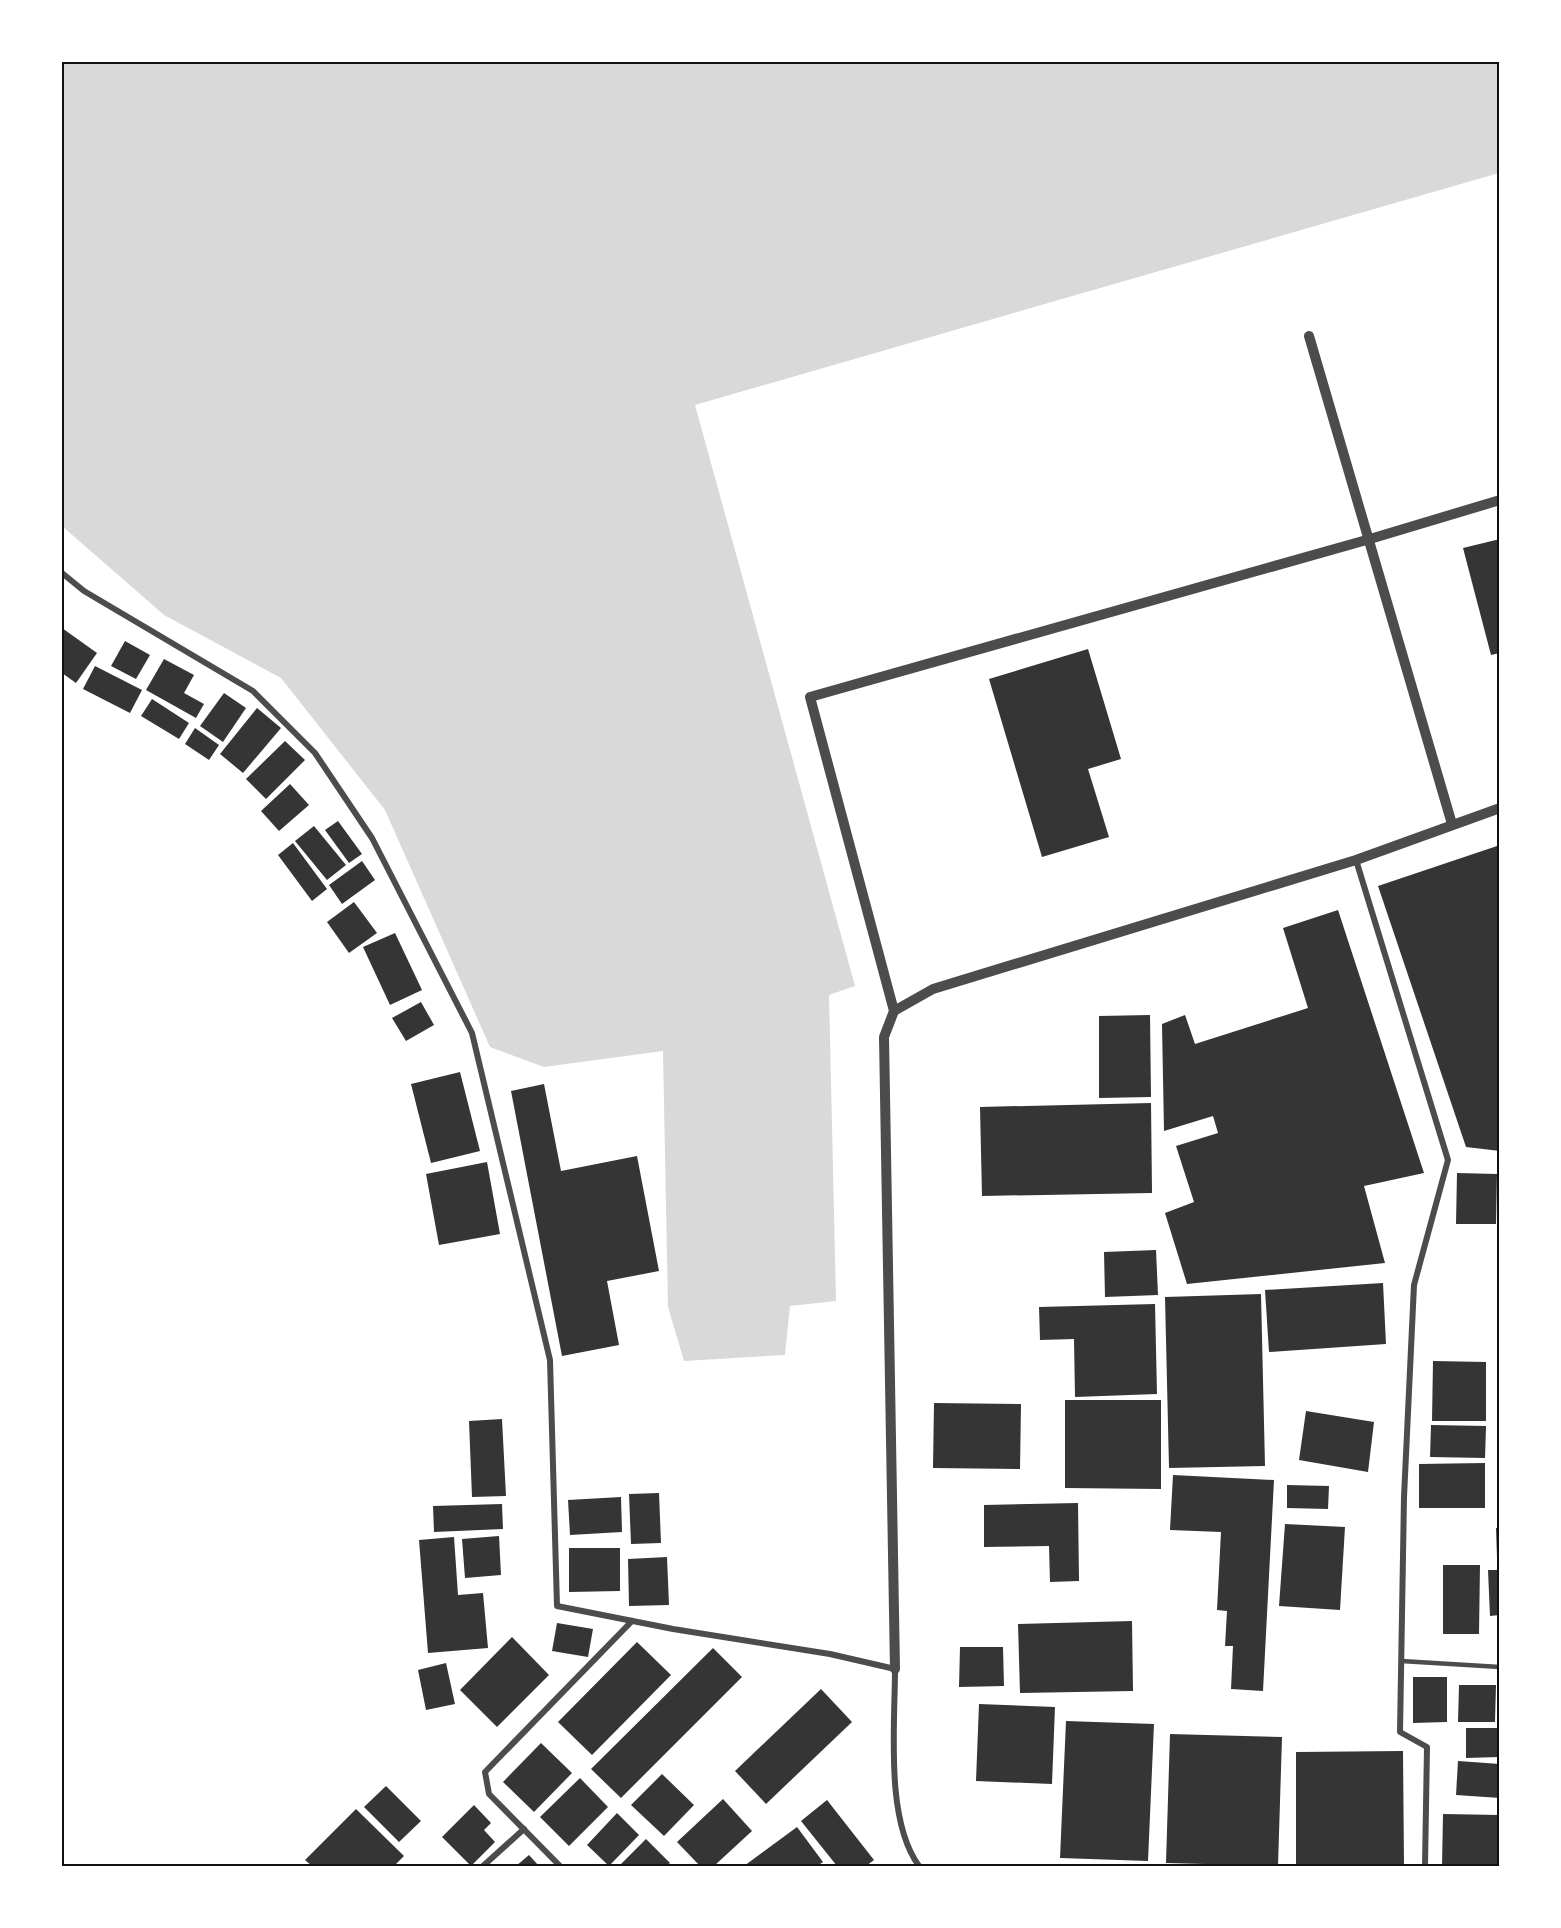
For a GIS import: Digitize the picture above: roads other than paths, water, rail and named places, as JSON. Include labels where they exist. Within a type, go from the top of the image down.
[{"type":"street","points":[[1309,336],[1452,824]]},
{"type":"street","points":[[919,1866],[909,1852],[897,1809],[884,1037],[894,1011],[810,696],[1370,540],[1500,500]]},
{"type":"street","points":[[62,573],[84,591],[253,691],[315,753],[372,838],[472,1033],[550,1360],[558,1606],[632,1621],[830,1654],[895,1669]]},
{"type":"street","points":[[894,1011],[933,989],[1356,860],[1500,808]]},
{"type":"street","points":[[1356,860],[1448,1160],[1414,1286],[1404,1497],[1400,1732],[1427,1747],[1425,1866]]},
{"type":"street","points":[[560,1866],[489,1794],[485,1772],[632,1621]]},
{"type":"street","points":[[483,1866],[524,1829]]},
{"type":"lane","points":[[1401,1661],[1500,1667]]}]
